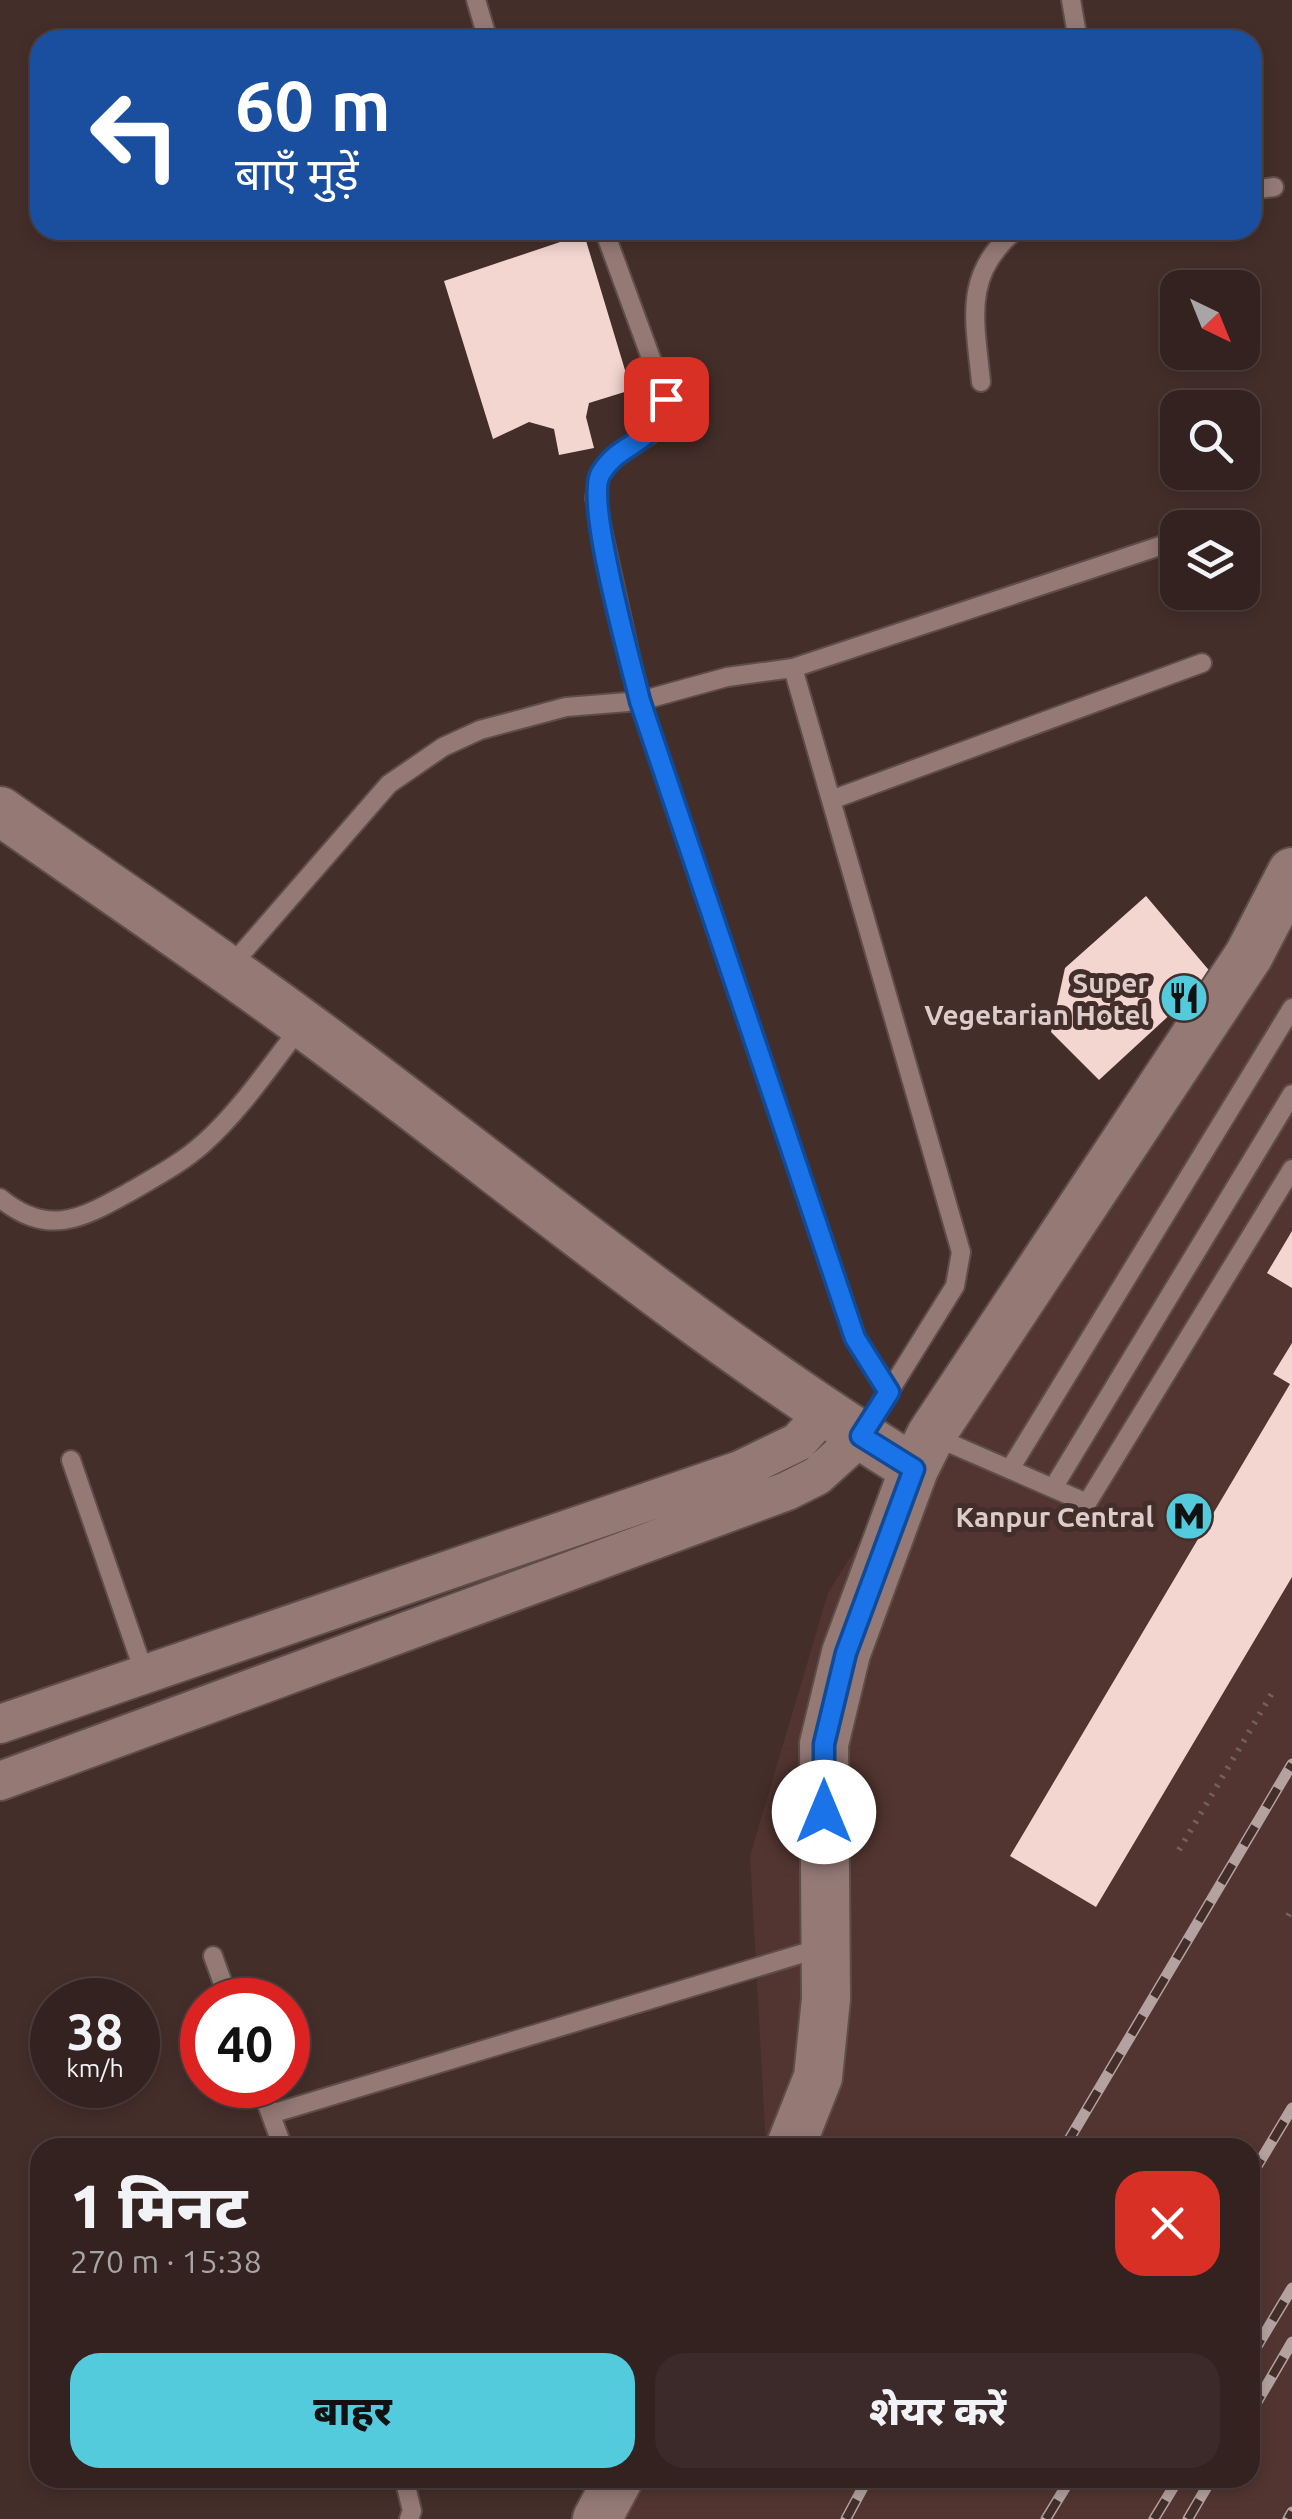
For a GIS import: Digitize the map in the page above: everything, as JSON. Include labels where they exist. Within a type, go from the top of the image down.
[{"type":"street","points":[[0,810],[304,1024],[588,1243],[842,1425],[922,1452]]},
{"type":"street","points":[[794,2138],[818,2077],[826,1999],[824,1744],[846,1653],[922,1452],[1249,954],[1292,872]]},
{"type":"street","points":[[0,1724],[740,1470],[842,1425]]},
{"type":"street","points":[[0,1781],[787,1491],[817,1476],[842,1425]]},
{"type":"street","points":[[598,2519],[614,2488]]},
{"type":"lane","points":[[476,0],[485,30]]},
{"type":"lane","points":[[1070,0],[1076,30]]},
{"type":"lane","points":[[1262,189],[1274,187]]},
{"type":"lane","points":[[608,240],[666,399],[648,434],[598,475],[595,498],[640,701],[855,1338],[889,1392]]},
{"type":"lane","points":[[981,382],[973,304],[979,276],[1005,240]]},
{"type":"lane","points":[[227,970],[390,784],[442,747],[480,730],[566,707],[640,701],[728,677],[793,668],[1160,546]]},
{"type":"lane","points":[[831,800],[1202,663]]},
{"type":"lane","points":[[793,668],[961,1252],[955,1286],[889,1392],[842,1425]]},
{"type":"lane","points":[[1010,1469],[1292,1008]]},
{"type":"lane","points":[[0,1198],[17,1212],[44,1222],[81,1219],[162,1174],[203,1144],[304,1024]]},
{"type":"lane","points":[[1052,1488],[1292,1094]]},
{"type":"lane","points":[[922,1452],[1010,1469],[1087,1502],[1292,1169]]},
{"type":"lane","points":[[70,1460],[144,1674]]},
{"type":"lane","points":[[271,2114],[824,1947]]},
{"type":"lane","points":[[213,1956],[221,1978]]},
{"type":"lane","points":[[269,2108],[279,2138]]},
{"type":"lane","points":[[406,2488],[412,2511],[409,2519]]},
{"type":"path","points":[[1179,1850],[1274,1690]]},
{"type":"shaded area","name":"Kanpur Central","points":[[1292,850],[1292,2519],[626,2519],[643,2488],[1260,2488],[1260,2138],[766,2138],[750,1856],[828,1593]]},
{"type":"building","points":[[566,240],[586,240],[631,390],[589,403],[586,417],[594,448],[559,455],[554,429],[529,422],[493,439],[444,281]]},
{"type":"building","points":[[1146,896],[1213,975],[1099,1080],[1051,1032],[1065,968]]},
{"type":"building","points":[[1292,1231],[1292,1288],[1267,1273]]},
{"type":"building","points":[[1292,1343],[1292,1577],[1096,1907],[1010,1856],[1290,1384],[1273,1374]]},
{"type":"railway","points":[[1070,2138],[1292,1764]]},
{"type":"railway","points":[[1260,2161],[1292,2108]]},
{"type":"railway","points":[[1260,2341],[1292,2288]]},
{"type":"railway","points":[[1260,2397],[1292,2342]]},
{"type":"railway","points":[[846,2519],[863,2488]]},
{"type":"railway","points":[[1046,2519],[1065,2488]]},
{"type":"railway","points":[[1154,2519],[1173,2488]]},
{"type":"railway","points":[[1188,2519],[1206,2488]]},
{"type":"railway","points":[[1288,2519],[1292,2512]]},
{"type":"place","name":"Super Vegetarian Hotel","points":[[1184,998]]},
{"type":"place","name":"Kanpur Central","points":[[1189,1516]]},
{"type":"route","points":[[666,399],[648,434],[598,475],[595,498],[640,701],[855,1338],[889,1392],[861,1436],[914,1469],[846,1653],[824,1744],[824,1812]]}]
